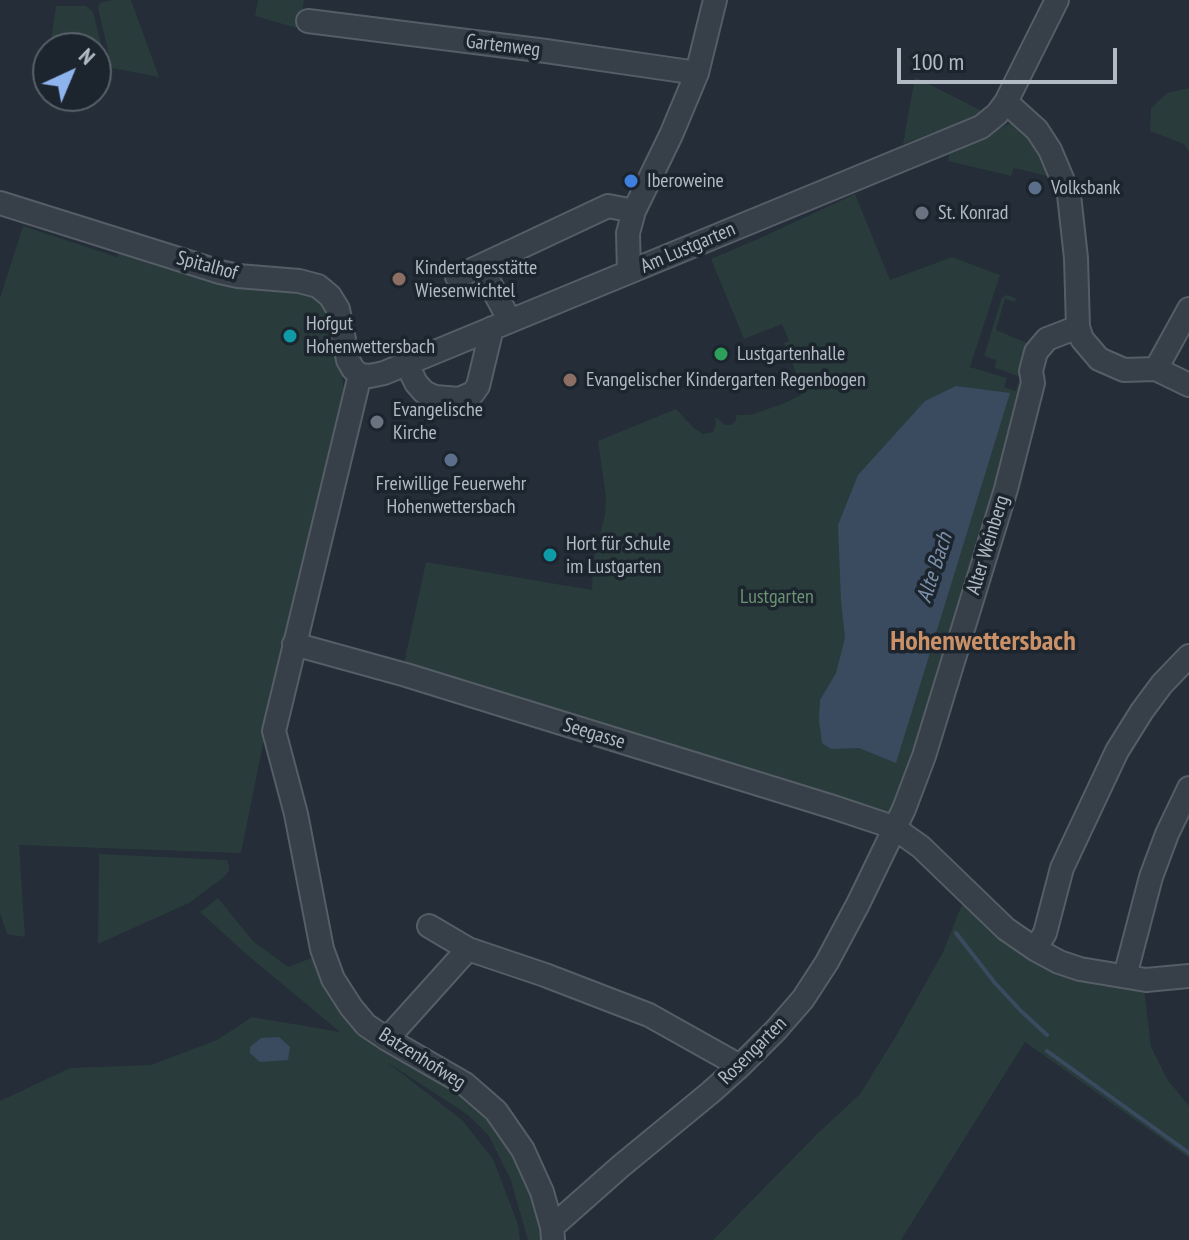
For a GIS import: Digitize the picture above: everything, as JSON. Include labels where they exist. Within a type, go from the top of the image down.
[{"type":"street","points":[[629,272],[628,233],[634,211],[697,73],[715,0]]},
{"type":"street","points":[[1057,0],[1006,102],[1037,130],[1050,150],[1069,195],[1076,258],[1078,327],[1082,339],[1099,359],[1124,370],[1156,369],[1189,385]]},
{"type":"street","name":"Gartenweg","points":[[308,21],[697,73]]},
{"type":"street","name":"Am Lustgarten","points":[[360,375],[377,376],[981,127],[1006,102]]},
{"type":"street","name":"Spitalhof","points":[[0,203],[220,272],[318,286],[330,296],[338,309],[348,360],[360,375]]},
{"type":"street","points":[[457,277],[608,206],[634,211]]},
{"type":"street","points":[[407,364],[416,383],[424,392],[435,397],[459,399],[473,393],[501,325],[481,267]]},
{"type":"street","points":[[1156,369],[1189,309]]},
{"type":"street","name":"Alter Weinberg","points":[[893,827],[904,809],[924,756],[989,547],[1033,383],[1031,371],[1036,352],[1047,339],[1078,327]]},
{"type":"street","points":[[294,644],[360,375]]},
{"type":"street","name":"Seegasse","points":[[294,644],[406,675],[893,827],[921,847],[1006,929],[1059,962],[1080,969],[1146,980],[1189,976]]},
{"type":"street","name":"Batzenhofweg","points":[[294,644],[274,731],[296,814],[322,949],[333,979],[366,1025],[465,1084],[496,1111],[523,1150],[542,1192],[553,1234]]},
{"type":"street","points":[[1035,949],[1045,933],[1062,868],[1117,751],[1162,684],[1189,656]]},
{"type":"street","points":[[1125,976],[1151,877],[1189,788]]},
{"type":"street","name":"Rosengarten","points":[[553,1234],[621,1166],[740,1066],[803,999],[858,904],[893,827]]},
{"type":"street","points":[[429,926],[468,949],[649,1015],[740,1066]]},
{"type":"street","points":[[387,1039],[468,949]]},
{"type":"green space","points":[[131,0],[159,77],[112,68],[112,32],[104,32],[98,8],[100,3]]},
{"type":"green space","points":[[258,0],[304,0],[300,29],[255,16]]},
{"type":"green space","points":[[56,6],[86,6],[93,12],[98,32],[52,32]]},
{"type":"green space","points":[[915,77],[982,111],[975,117],[903,144]]},
{"type":"green space","points":[[1189,88],[1189,152],[1184,144],[1150,131],[1151,108],[1167,93]]},
{"type":"green space","points":[[1009,124],[1019,124],[1034,142],[1051,177],[1014,168],[1011,176],[948,161],[949,151]]},
{"type":"green space","name":"Lustgarten","points":[[855,194],[890,280],[952,257],[1000,275],[970,367],[1007,378],[1004,387],[1016,391],[1018,382],[1026,385],[924,722],[901,791],[889,811],[882,813],[403,668],[426,562],[592,590],[593,561],[605,515],[606,498],[598,441],[676,409],[703,434],[713,432],[715,418],[725,425],[731,425],[737,415],[750,415],[804,393],[784,343],[789,341],[782,324],[744,339],[711,259]]},
{"type":"green space","points":[[23,226],[117,257],[121,249],[294,289],[294,293],[308,293],[329,314],[345,398],[270,710],[241,853],[19,845],[25,937],[7,934],[0,913],[0,298]]},
{"type":"green space","points":[[1007,295],[1017,299],[1015,302],[1005,299],[996,330],[1034,346],[1021,377],[995,368],[996,360],[984,356],[1001,300]]},
{"type":"green space","points":[[99,854],[227,860],[229,871],[189,903],[98,944]]},
{"type":"green space","points":[[218,898],[253,941],[288,967],[319,955],[329,981],[485,1106],[524,1163],[549,1240],[528,1240],[510,1178],[489,1136],[468,1115],[387,1062],[462,1120],[493,1159],[518,1224],[520,1240],[0,1240],[0,1101],[70,1068],[151,1065],[217,1040],[252,1017],[340,1032],[200,912]]},
{"type":"green space","points":[[963,902],[1011,943],[1144,988],[1151,1047],[1167,1079],[1189,1106],[1189,1158],[1025,1042],[901,1240],[713,1240],[860,1094],[943,952]]},
{"type":"water","name":"Alte Bach","points":[[956,386],[1010,393],[896,763],[859,748],[831,749],[822,743],[819,720],[820,700],[836,673],[845,638],[838,525],[858,475],[925,401]]},
{"type":"water","points":[[279,1037],[290,1047],[288,1060],[260,1062],[250,1053],[250,1047],[261,1038]]},
{"type":"waterway","points":[[956,933],[995,983],[1047,1035]]},
{"type":"waterway","points":[[1047,1051],[1189,1153]]},
{"type":"place","name":"Iberoweine","points":[[631,181]]},
{"type":"place","name":"Volksbank","points":[[1035,188]]},
{"type":"place","name":"St. Konrad","points":[[922,213]]},
{"type":"place","name":"Kindertagesstätte Wiesenwichtel","points":[[399,279]]},
{"type":"place","name":"Hofgut Hohenwettersbach","points":[[290,336]]},
{"type":"place","name":"Lustgartenhalle","points":[[721,354]]},
{"type":"place","name":"Evangelischer Kindergarten Regenbogen","points":[[570,380]]},
{"type":"place","name":"Evangelische Kirche","points":[[377,422]]},
{"type":"place","name":"Freiwillige Feuerwehr Hohenwettersbach","points":[[451,460]]},
{"type":"place","name":"Hort für Schule im Lustgarten","points":[[550,555]]},
{"type":"district","name":"Hohenwettersbach","points":[[983,642]]}]
